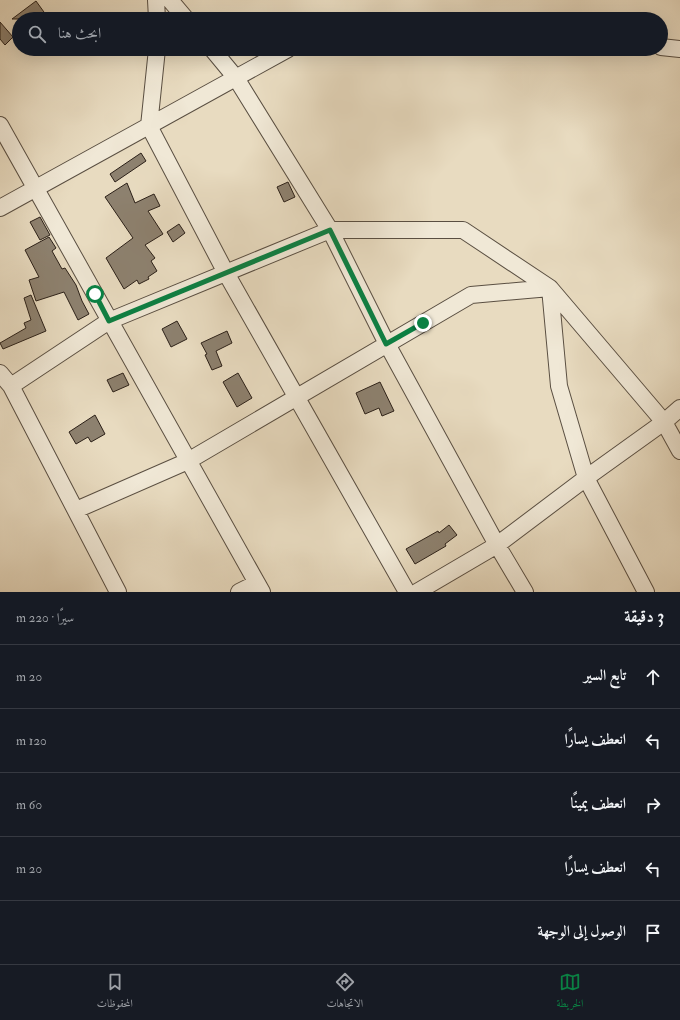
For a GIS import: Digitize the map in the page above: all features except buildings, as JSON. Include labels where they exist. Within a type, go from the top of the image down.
[{"type":"street","points":[[156,0],[157,12]]},
{"type":"street","points":[[170,0],[180,12]]},
{"type":"street","points":[[668,48],[680,49]]},
{"type":"street","points":[[156,56],[149,126],[226,272],[407,592]]},
{"type":"street","points":[[218,56],[236,78],[330,230],[386,344],[497,545],[525,592]]},
{"type":"street","points":[[0,208],[275,56]]},
{"type":"street","points":[[0,125],[260,588],[239,592]]},
{"type":"street","points":[[11,386],[109,321],[330,230],[463,230],[550,288],[664,422],[680,451]]},
{"type":"street","points":[[76,510],[188,461],[471,295],[550,288]]},
{"type":"street","points":[[550,288],[559,386],[586,478],[646,592]]},
{"type":"street","points":[[0,373],[11,386],[118,592]]},
{"type":"street","points":[[417,592],[497,545],[664,422],[680,408]]},
{"type":"route","points":[[95,294],[109,321],[330,230],[386,344],[423,323]]}]
